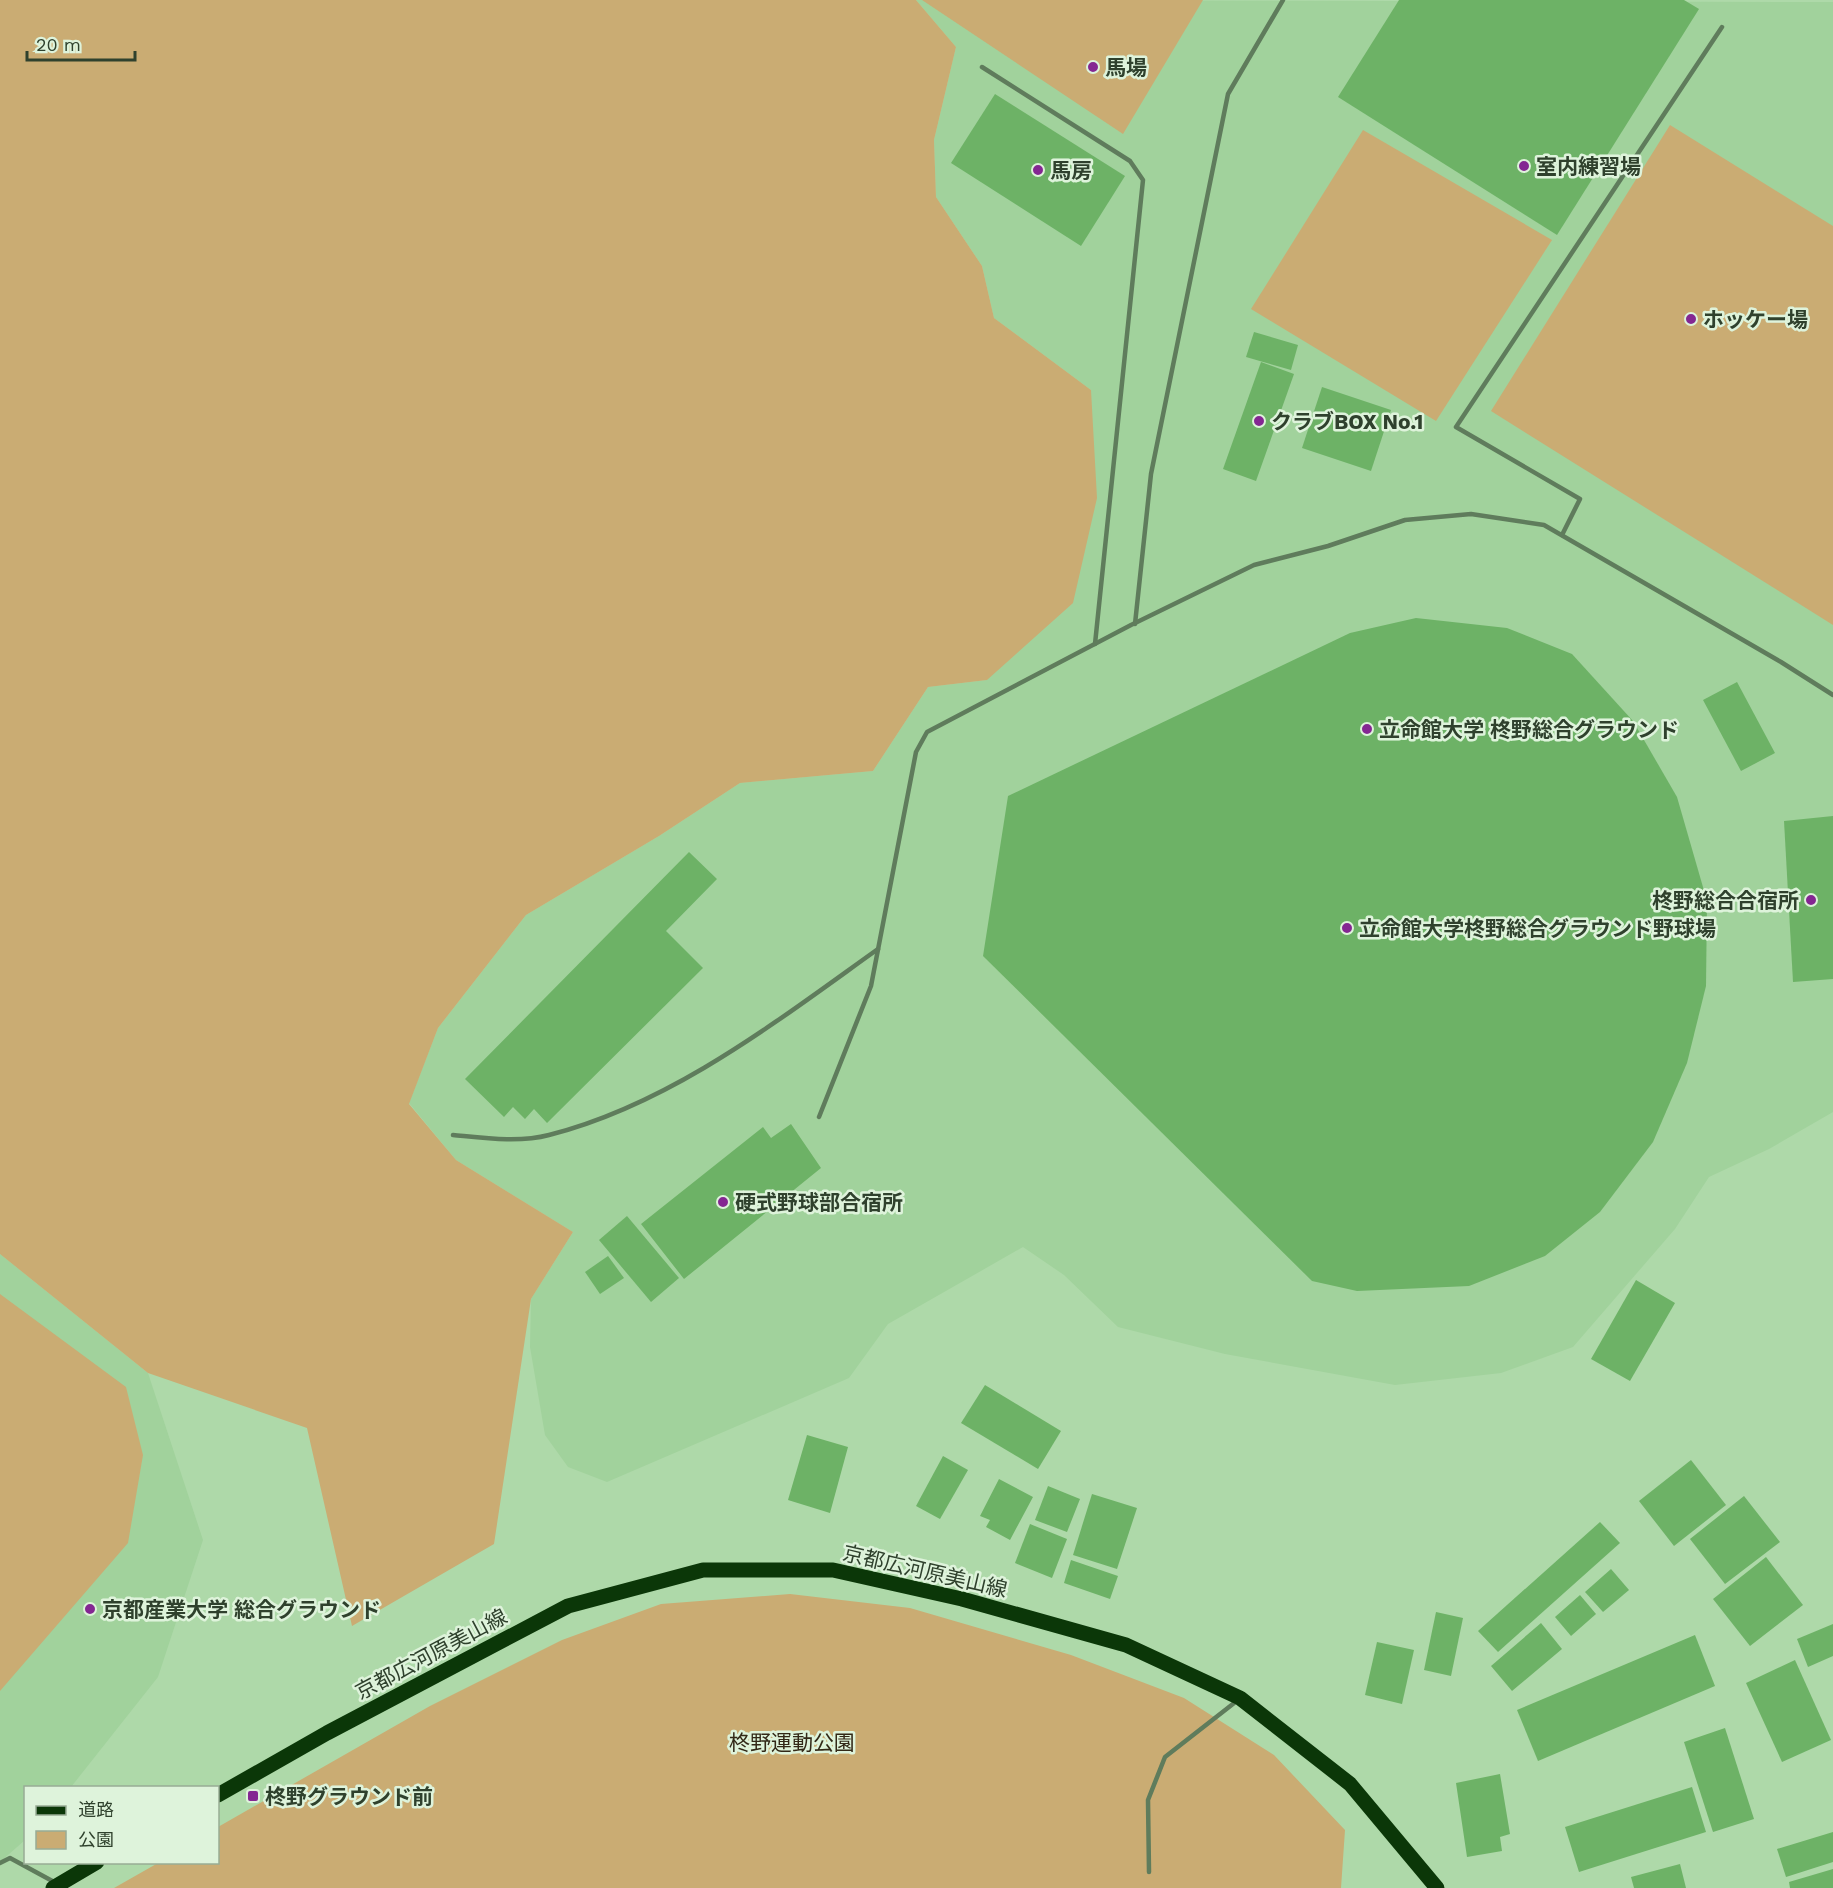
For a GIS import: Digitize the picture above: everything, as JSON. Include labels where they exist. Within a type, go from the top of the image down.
[{"type":"main road","name":"京都広河原美山線","points":[[219,1794],[568,1606],[702,1570],[833,1570],[962,1599],[1126,1646],[1240,1698],[1350,1784],[1437,1888]]},
{"type":"main road","points":[[56,1886],[95,1864]]},
{"type":"lane","points":[[1135,624],[1151,474],[1228,94],[1283,0]]},
{"type":"lane","points":[[1562,535],[1580,499],[1456,427],[1722,27]]},
{"type":"lane","points":[[982,68],[1130,161],[1143,180],[1095,644]]},
{"type":"lane","points":[[819,1117],[871,986],[916,752],[927,732],[1095,644],[1254,565],[1328,546],[1405,520],[1471,514],[1544,525],[1781,662],[1833,695]]},
{"type":"lane","points":[[453,1135],[494,1139],[548,1136],[621,1110],[732,1053],[878,949]]},
{"type":"lane","points":[[1149,1872],[1149,1800],[1165,1757],[1240,1698]]},
{"type":"lane","points":[[0,1863],[10,1858],[56,1886]]},
{"type":"shaded area","name":"立命館大学 柊野総合グラウンド","points":[[916,0],[1833,2],[1833,1112],[1769,1149],[1709,1177],[1675,1229],[1573,1347],[1501,1373],[1395,1385],[1225,1354],[1118,1327],[1064,1275],[1023,1247],[888,1324],[849,1378],[607,1482],[568,1467],[545,1435],[530,1347],[531,1299],[573,1232],[456,1160],[409,1103],[438,1028],[526,915],[659,836],[740,783],[873,771],[928,687],[987,680],[1091,390],[994,318],[982,266],[936,197],[934,140],[956,47]]},
{"type":"shaded area","name":"京都産業大学 総合グラウンド","points":[[0,1254],[148,1373],[203,1540],[158,1677],[72,1786],[24,1786],[24,1841],[0,1862]]},
{"type":"green space","points":[[0,0],[916,0],[956,47],[934,140],[936,197],[982,266],[994,318],[1091,390],[1097,498],[1073,603],[987,680],[928,687],[873,771],[740,783],[659,836],[526,915],[438,1028],[409,1104],[456,1160],[573,1232],[531,1299],[494,1544],[352,1626],[307,1428],[148,1373],[0,1254]]},
{"type":"green space","name":"馬場","points":[[922,0],[1203,0],[1123,134]]},
{"type":"green space","name":"ホッケー場","points":[[1670,125],[1833,226],[1833,625],[1491,411]]},
{"type":"green space","points":[[1363,130],[1552,240],[1436,421],[1251,309]]},
{"type":"green space","points":[[0,1294],[126,1387],[143,1455],[128,1543],[0,1691]]},
{"type":"green space","name":"柊野運動公園","points":[[790,1594],[910,1608],[1071,1655],[1184,1698],[1274,1755],[1345,1830],[1341,1888],[114,1888],[156,1864],[219,1864],[219,1826],[430,1706],[562,1640],[661,1604]]},
{"type":"building","name":"室内練習場","points":[[1399,0],[1684,0],[1699,9],[1557,235],[1338,97]]},
{"type":"building","name":"馬房","points":[[995,94],[1125,176],[1081,246],[951,163]]},
{"type":"building","points":[[1254,332],[1298,345],[1291,370],[1246,357]]},
{"type":"building","name":"クラブBOX No.1","points":[[1261,362],[1294,374],[1256,481],[1223,469]]},
{"type":"building","points":[[1322,387],[1391,410],[1371,471],[1302,448]]},
{"type":"building","name":"立命館大学柊野総合グラウンド野球場","points":[[1416,618],[1507,628],[1572,654],[1633,721],[1677,797],[1707,901],[1706,986],[1687,1063],[1653,1142],[1600,1212],[1545,1256],[1469,1286],[1357,1291],[1312,1281],[983,956],[1008,796],[1350,633]]},
{"type":"building","points":[[1737,682],[1775,753],[1741,771],[1703,700]]},
{"type":"building","name":"柊野総合合宿所","points":[[1833,816],[1833,979],[1793,982],[1784,821]]},
{"type":"building","points":[[689,852],[717,879],[666,931],[703,968],[547,1123],[534,1109],[525,1119],[513,1107],[504,1117],[465,1079]]},
{"type":"building","name":"硬式野球部合宿所","points":[[791,1124],[821,1168],[684,1279],[641,1224],[763,1127],[771,1138]]},
{"type":"building","points":[[627,1216],[679,1278],[651,1302],[599,1240]]},
{"type":"building","points":[[608,1256],[624,1278],[600,1294],[585,1272]]},
{"type":"building","points":[[1636,1280],[1675,1303],[1630,1381],[1591,1359]]},
{"type":"building","points":[[985,1385],[1061,1431],[1038,1469],[961,1423]]},
{"type":"building","points":[[807,1435],[848,1447],[830,1513],[788,1500]]},
{"type":"building","points":[[943,1456],[968,1470],[940,1519],[916,1506]]},
{"type":"building","points":[[1691,1460],[1726,1505],[1674,1546],[1639,1501]]},
{"type":"building","points":[[999,1479],[1033,1497],[1010,1540],[986,1527],[990,1520],[980,1516]]},
{"type":"building","points":[[1048,1486],[1080,1499],[1067,1532],[1035,1520]]},
{"type":"building","points":[[1092,1494],[1137,1508],[1117,1569],[1073,1555]]},
{"type":"building","points":[[1744,1496],[1780,1542],[1725,1584],[1690,1539]]},
{"type":"building","points":[[1600,1522],[1620,1543],[1498,1652],[1478,1631]]},
{"type":"building","points":[[1030,1524],[1067,1539],[1052,1578],[1015,1563]]},
{"type":"building","points":[[1766,1557],[1803,1605],[1750,1646],[1713,1599]]},
{"type":"building","points":[[1071,1560],[1118,1576],[1110,1599],[1064,1583]]},
{"type":"building","points":[[1611,1569],[1629,1590],[1603,1612],[1585,1592]]},
{"type":"building","points":[[1580,1595],[1596,1614],[1571,1636],[1555,1617]]},
{"type":"building","points":[[1436,1612],[1463,1618],[1451,1676],[1424,1670]]},
{"type":"building","points":[[1541,1623],[1562,1649],[1512,1691],[1491,1666]]},
{"type":"building","points":[[1833,1624],[1833,1656],[1808,1667],[1797,1639]]},
{"type":"building","points":[[1695,1635],[1715,1686],[1538,1761],[1517,1710]]},
{"type":"building","points":[[1377,1642],[1414,1650],[1402,1704],[1365,1695]]},
{"type":"building","points":[[1795,1660],[1831,1740],[1782,1762],[1746,1683]]},
{"type":"building","points":[[1725,1728],[1754,1819],[1713,1832],[1684,1742]]},
{"type":"building","points":[[1500,1774],[1510,1834],[1500,1837],[1502,1851],[1467,1857],[1456,1783]]},
{"type":"building","points":[[1692,1787],[1706,1832],[1579,1872],[1565,1827]]},
{"type":"building","points":[[1833,1832],[1833,1862],[1786,1877],[1777,1849]]},
{"type":"building","points":[[1680,1864],[1686,1888],[1634,1888],[1631,1877]]},
{"type":"building","points":[[1833,1869],[1833,1888],[1790,1888],[1789,1882]]},
{"type":"place","name":"馬場","points":[[1093,67]]},
{"type":"place","name":"室内練習場","points":[[1524,166]]},
{"type":"place","name":"馬房","points":[[1038,170]]},
{"type":"place","name":"ホッケー場","points":[[1691,319]]},
{"type":"place","name":"クラブBOX No.1","points":[[1259,421]]},
{"type":"place","name":"立命館大学 柊野総合グラウンド","points":[[1367,729]]},
{"type":"place","name":"柊野総合合宿所","points":[[1811,900]]},
{"type":"place","name":"立命館大学柊野総合グラウンド野球場","points":[[1347,928]]},
{"type":"place","name":"硬式野球部合宿所","points":[[723,1202]]},
{"type":"place","name":"京都産業大学 総合グラウンド","points":[[90,1609]]},
{"type":"place","name":"柊野グラウンド前","points":[[253,1796]]}]
